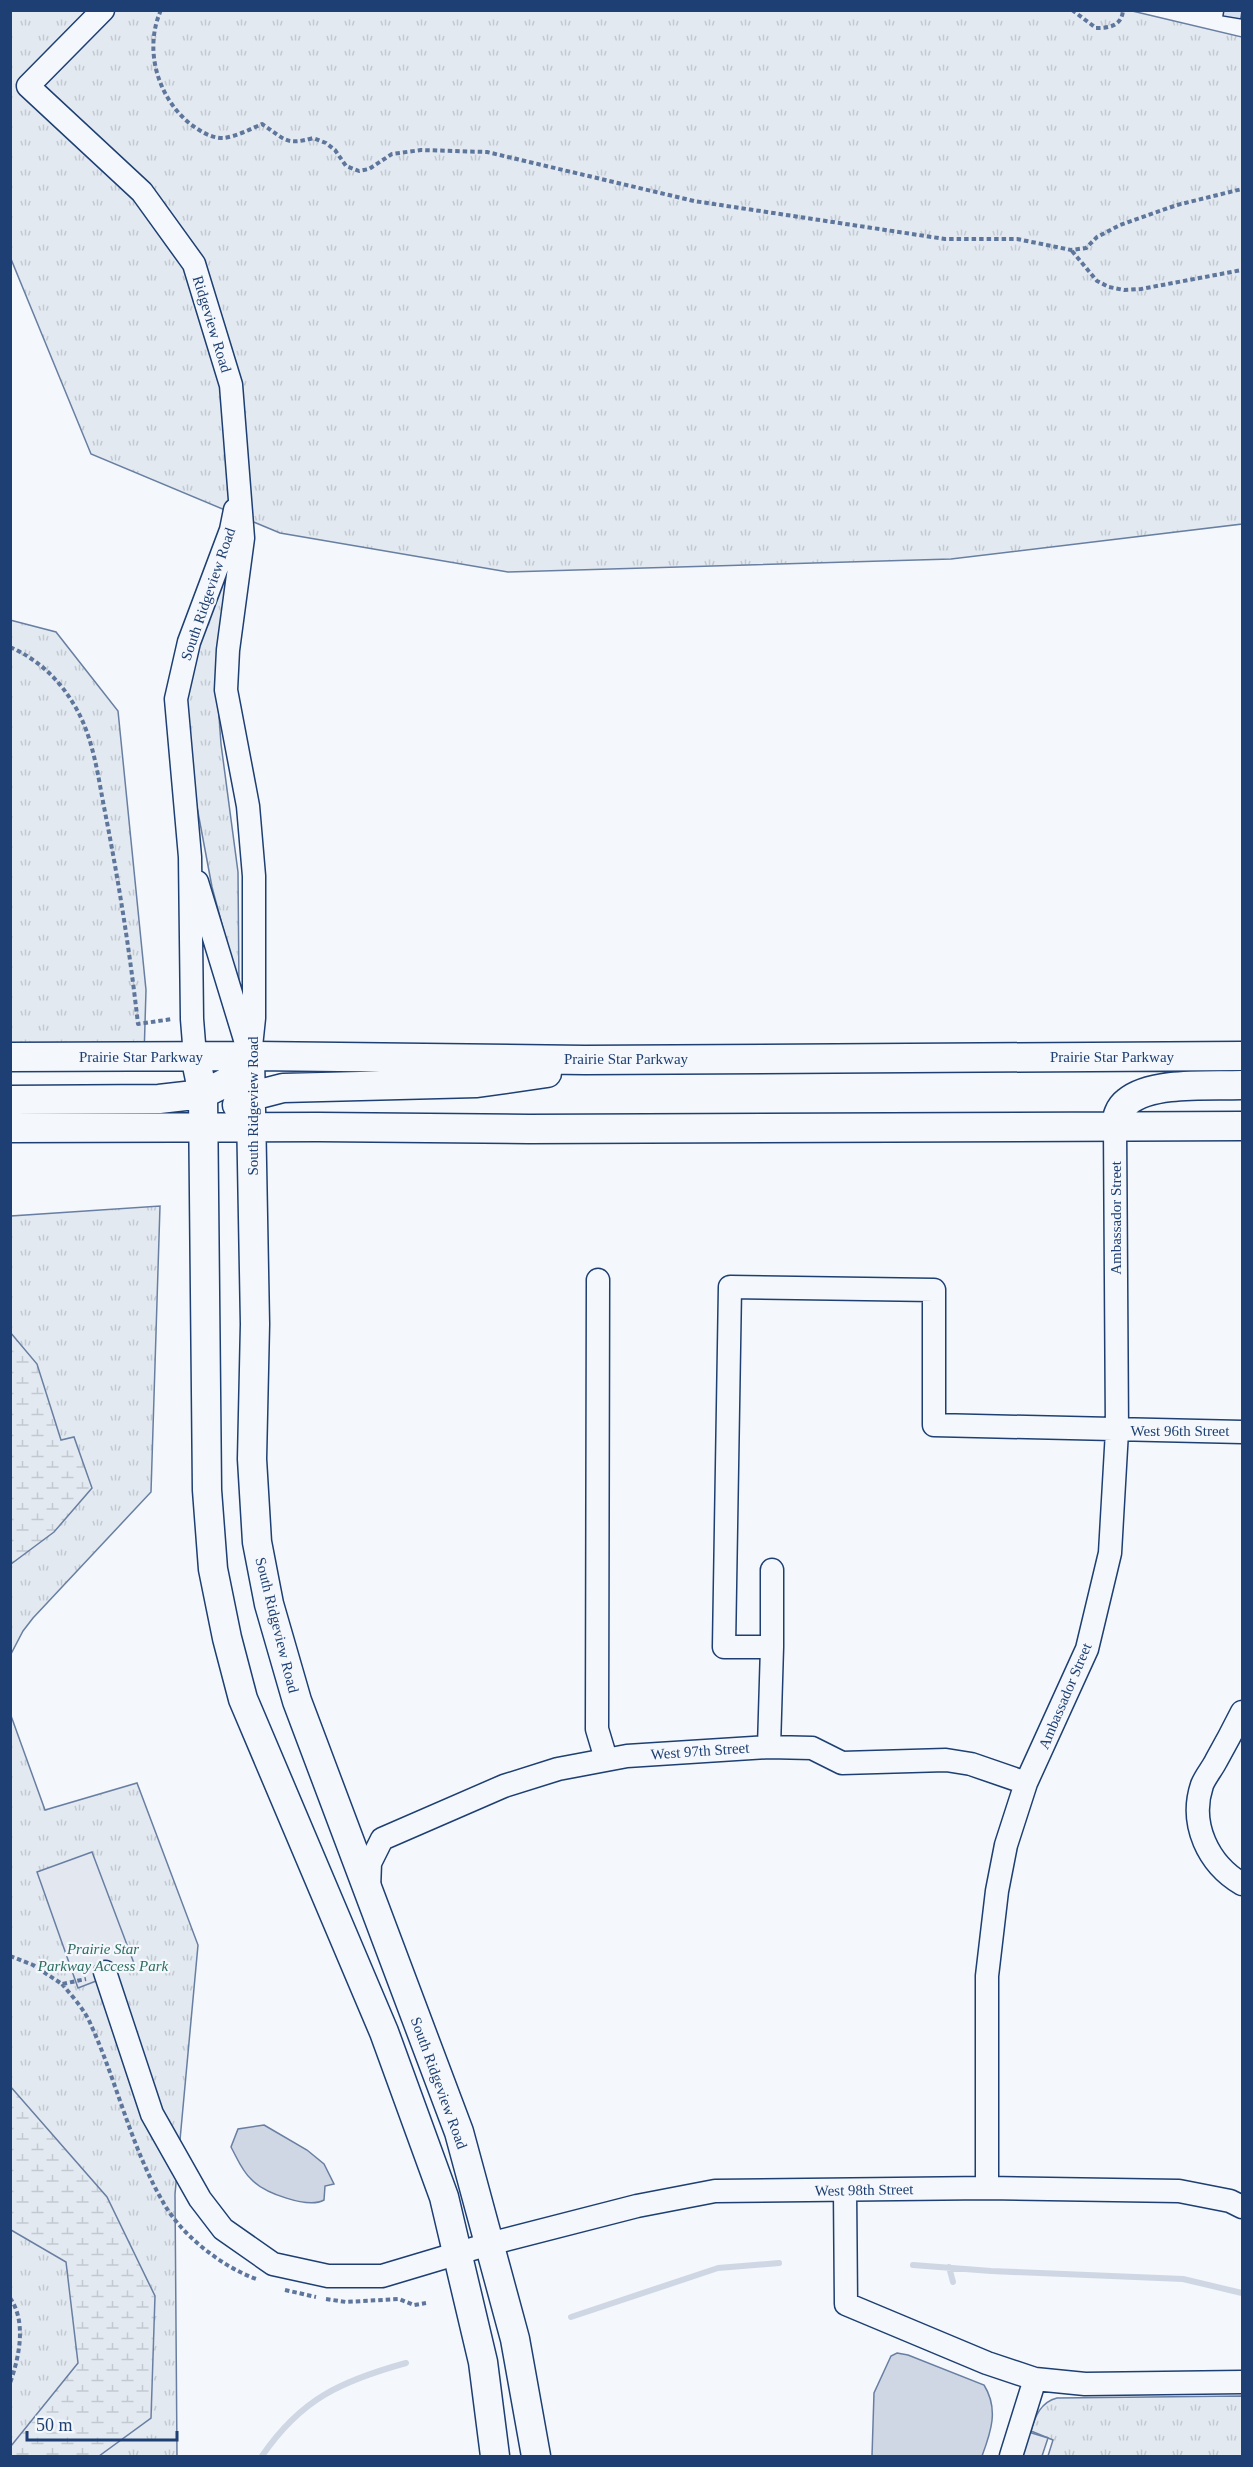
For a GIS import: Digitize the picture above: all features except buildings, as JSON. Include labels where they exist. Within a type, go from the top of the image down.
[{"type":"main road","name":"South Ridgeview Road","points":[[195,1056],[203,1094],[207,1490],[213,1569],[226,1638],[243,1699],[384,2032],[444,2197],[483,2362],[495,2457]]},
{"type":"main road","name":"Prairie Star Parkway","points":[[10,1057],[250,1056],[585,1060],[1242,1056]]},
{"type":"main road","name":"South Ridgeview Road","points":[[250,1056],[262,1094],[252,1126],[255,1324],[252,1459],[256,1542],[269,1604],[297,1701],[459,2132],[515,2339],[536,2457]]},
{"type":"main road","points":[[10,1100],[159,1099],[203,1094],[231,1080],[250,1056]]},
{"type":"main road","points":[[202,1127],[262,1094],[319,1085],[477,1083],[541,1076],[585,1060]]},
{"type":"main road","points":[[1115,1126],[1118,1113],[1127,1101],[1146,1091],[1176,1087],[1242,1085]]},
{"type":"main road","points":[[262,1094],[318,1126]]},
{"type":"main road","points":[[10,1128],[318,1126],[529,1129],[1242,1126]]},
{"type":"street","name":"Ridgeview Road","points":[[103,10],[28,86],[142,192],[194,264],[231,386],[239,485]]},
{"type":"street","name":"South Ridgeview Road","points":[[195,1056],[192,1019],[190,857],[176,699],[189,642],[231,530],[239,485]]},
{"type":"street","name":"South Ridgeview Road","points":[[239,485],[243,538],[228,650],[226,690],[248,806],[254,876],[254,1018],[250,1056]]},
{"type":"street","points":[[190,857],[250,1056]]},
{"type":"street","name":"Ambassador Street","points":[[987,2188],[988,1965],[1006,1845],[1026,1783],[1087,1649],[1110,1553],[1117,1431],[1115,1126]]},
{"type":"street","points":[[598,1280],[597,1729],[606,1759]]},
{"type":"street","name":"West 96th Street","points":[[772,1647],[724,1647],[730,1287],[934,1290],[934,1425],[1117,1431],[1242,1432]]},
{"type":"street","points":[[770,1747],[772,1570]]},
{"type":"street","points":[[1242,1712],[1203,1785],[1198,1807],[1199,1831],[1211,1855],[1231,1877],[1242,1884]]},
{"type":"street","name":"West 97th Street","points":[[382,1839],[504,1786],[558,1769],[606,1759],[770,1747],[812,1748],[842,1763],[946,1760],[971,1764],[1026,1783]]},
{"type":"street","points":[[341,1821],[382,1839],[370,1863],[369,1895]]},
{"type":"street","name":"West 98th Street","points":[[105,1972],[152,2114],[200,2199],[223,2229],[273,2264],[327,2276],[382,2276],[489,2244],[637,2206],[715,2191],[987,2188],[1179,2191],[1230,2201],[1242,2207]]},
{"type":"street","points":[[845,2190],[846,2304],[987,2364],[1035,2379],[1085,2384],[1242,2382]]},
{"type":"street","points":[[1011,2457],[1035,2379]]},
{"type":"path","points":[[161,10],[152,44],[165,96],[181,117],[205,134],[223,138],[262,124],[290,142],[296,143],[313,138],[326,142],[346,166],[359,171],[369,169],[392,154],[421,150],[488,152],[694,201],[945,239],[1017,239],[1071,250],[1086,248],[1097,237],[1120,225],[1177,205],[1242,189]]},
{"type":"path","points":[[1072,10],[1096,28],[1114,26],[1122,17],[1123,10]]},
{"type":"path","points":[[1071,250],[1097,280],[1109,287],[1124,290],[1142,289],[1242,270]]},
{"type":"path","points":[[10,647],[41,665],[57,680],[86,729],[94,755],[122,899],[138,1024],[173,1019]]},
{"type":"path","points":[[10,1956],[33,1965],[62,1984],[76,1983],[105,1972]]},
{"type":"path","points":[[10,2298],[18,2312],[19,2345],[10,2383]]},
{"type":"green space","points":[[1128,10],[1242,37],[1242,524],[951,559],[508,572],[280,533],[91,454],[11,259],[10,11]]},
{"type":"green space","points":[[235,549],[218,702],[221,744],[238,872],[239,988],[212,887],[191,775],[185,713],[195,649]]},
{"type":"green space","points":[[10,620],[56,632],[118,711],[146,990],[144,1057],[11,1057]]},
{"type":"green space","points":[[160,1206],[151,1492],[33,1618],[11,1654],[11,1216]]},
{"type":"green space","points":[[10,1332],[37,1364],[61,1440],[74,1437],[92,1488],[54,1532],[11,1564]]},
{"type":"green space","name":"Prairie Star Parkway Access Park","points":[[10,1713],[45,1810],[137,1783],[198,1945],[175,2194],[177,2456],[11,2456]]},
{"type":"green space","points":[[10,2086],[107,2197],[155,2296],[151,2418],[99,2456],[11,2456],[11,2446],[78,2363],[66,2262],[11,2230]]},
{"type":"green space","points":[[1242,2396],[1242,2456],[1048,2456],[1053,2440],[1031,2431],[1034,2420],[1043,2406],[1057,2398]]},
{"type":"shaded area","points":[[92,1852],[135,1966],[78,1988],[37,1872]]},
{"type":"shaded area","points":[[264,2125],[307,2150],[324,2164],[334,2184],[325,2186],[324,2200],[308,2202],[286,2198],[257,2184],[248,2176],[231,2147],[238,2129]]},
{"type":"shaded area","points":[[897,2353],[908,2355],[984,2385],[989,2394],[992,2420],[982,2456],[872,2456],[874,2393],[891,2356]]},
{"type":"shaded area","points":[[1009,2426],[1048,2438],[1042,2456],[1000,2456]]},
{"type":"waterway","points":[[571,2317],[718,2268],[779,2263]]},
{"type":"waterway","points":[[913,2265],[991,2271],[1183,2279],[1242,2293]]},
{"type":"waterway","points":[[949,2267],[953,2282]]},
{"type":"waterway","points":[[262,2456],[292,2420],[324,2395],[362,2377],[406,2363]]}]
